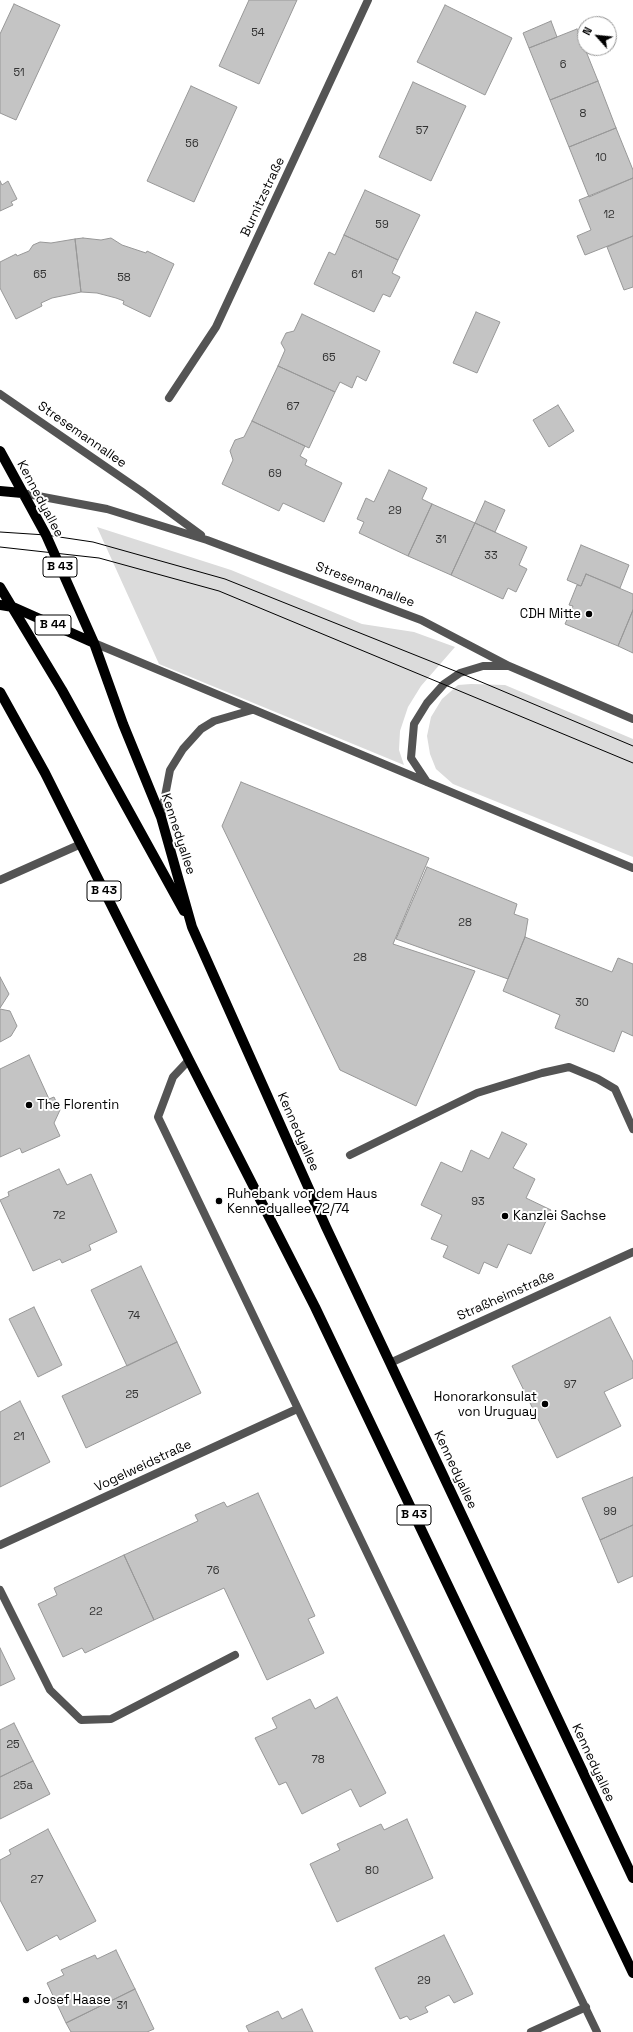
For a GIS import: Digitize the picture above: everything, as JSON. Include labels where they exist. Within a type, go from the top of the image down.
[{"type":"main road","name":"Kennedyallee","points":[[0,451],[46,535],[94,643],[123,724],[161,817],[192,927],[326,1227],[633,1878]]},
{"type":"main road","name":"Stresemannallee","points":[[0,491],[22,493]]},
{"type":"main road","name":"B 43","points":[[0,587],[62,690],[192,927]]},
{"type":"main road","name":"B 44","points":[[0,605],[13,608],[94,643]]},
{"type":"main road","name":"B 43","points":[[0,692],[45,773],[315,1307],[633,1973]]},
{"type":"main road","points":[[0,709],[17,724]]},
{"type":"street","name":"Burnitzstraße","points":[[169,398],[216,327],[368,0]]},
{"type":"street","name":"Stresemannallee","points":[[0,394],[207,540]]},
{"type":"street","name":"Stresemannallee","points":[[22,493],[107,509],[207,540],[421,620],[509,666],[633,720]]},
{"type":"street","points":[[94,643],[633,868]]},
{"type":"street","name":"Stresemannallee","points":[[427,782],[411,758],[414,724],[427,703],[444,684],[460,673],[483,666],[509,666]]},
{"type":"street","points":[[161,817],[170,770],[182,749],[202,729],[214,721],[252,710]]},
{"type":"street","points":[[0,880],[81,844]]},
{"type":"street","points":[[189,1060],[172,1077],[158,1118],[597,2032]]},
{"type":"street","points":[[350,1154],[477,1093],[542,1073],[569,1067],[598,1079],[615,1089],[633,1129]]},
{"type":"street","name":"Straßheimstraße","points":[[390,1363],[633,1252]]},
{"type":"street","name":"Vogelweidstraße","points":[[0,1545],[297,1409]]},
{"type":"street","points":[[0,1590],[50,1690],[81,1720],[111,1719],[235,1655]]},
{"type":"street","points":[[531,2032],[586,2007]]},
{"type":"shaded area","points":[[97,527],[231,570],[362,624],[414,632],[455,647],[421,686],[408,707],[400,731],[399,750],[404,765],[159,664]]},
{"type":"shaded area","points":[[458,685],[505,685],[633,739],[633,857],[453,784],[436,769],[430,754],[427,736],[431,717],[442,699]]},
{"type":"building","points":[[249,0],[297,0],[259,84],[219,66]]},
{"type":"building","points":[[14,4],[60,25],[16,120],[0,113],[0,34]]},
{"type":"building","points":[[445,5],[512,38],[485,95],[417,62]]},
{"type":"building","points":[[551,21],[557,37],[529,48],[523,33]]},
{"type":"building","points":[[577,29],[577,56],[588,56],[598,81],[550,100],[529,48]]},
{"type":"building","points":[[598,81],[616,128],[569,147],[550,100]]},
{"type":"building","points":[[413,82],[466,106],[431,181],[379,157]]},
{"type":"building","points":[[191,86],[237,107],[194,202],[147,181]]},
{"type":"building","points":[[616,128],[633,170],[633,178],[589,197],[569,147]]},
{"type":"building","points":[[633,178],[633,236],[585,255],[577,236],[591,230],[579,200]]},
{"type":"building","points":[[0,181],[2,185],[8,181],[17,199],[11,202],[13,205],[0,211]]},
{"type":"building","points":[[365,190],[420,215],[398,260],[344,235]]},
{"type":"building","points":[[344,235],[398,260],[392,273],[400,277],[390,297],[383,294],[374,312],[314,284],[329,252],[335,255]]},
{"type":"building","points":[[633,236],[633,287],[624,290],[607,247]]},
{"type":"building","points":[[83,238],[101,240],[111,238],[122,245],[146,253],[147,251],[174,264],[150,317],[123,304],[124,301],[116,298],[97,293],[81,292],[75,239]]},
{"type":"building","points":[[75,239],[81,292],[52,298],[41,303],[42,306],[16,319],[0,288],[0,262],[16,254],[17,256],[29,251],[33,245],[40,242],[51,243]]},
{"type":"building","points":[[476,312],[500,322],[477,373],[453,363]]},
{"type":"building","points":[[302,314],[380,351],[366,381],[357,376],[352,388],[340,382],[335,392],[278,366],[285,350],[281,343],[286,333],[294,331]]},
{"type":"building","points":[[278,366],[335,392],[309,448],[252,421]]},
{"type":"building","points":[[558,405],[574,431],[549,447],[533,420]]},
{"type":"building","points":[[252,421],[305,446],[300,456],[307,460],[305,465],[342,483],[324,522],[283,503],[279,511],[222,484],[233,460],[230,451],[235,440],[244,437]]},
{"type":"building","points":[[389,470],[427,488],[422,499],[432,504],[408,556],[359,533],[364,522],[357,519],[366,498],[374,502]]},
{"type":"building","points":[[485,501],[505,510],[495,532],[475,523]]},
{"type":"building","points":[[432,504],[475,523],[451,575],[408,556]]},
{"type":"building","points":[[475,523],[527,547],[519,565],[527,569],[516,592],[508,588],[503,599],[451,575]]},
{"type":"building","points":[[581,545],[629,565],[620,588],[586,574],[581,586],[567,580]]},
{"type":"building","points":[[586,574],[633,594],[633,610],[618,646],[565,624],[573,606],[569,605],[577,585],[581,586]]},
{"type":"building","points":[[633,610],[633,653],[618,646]]},
{"type":"building","points":[[241,782],[429,858],[393,944],[475,971],[416,1106],[340,1070],[222,826]]},
{"type":"building","points":[[427,867],[517,904],[514,914],[528,919],[525,937],[508,979],[396,939]]},
{"type":"building","points":[[525,937],[612,972],[618,958],[633,964],[633,1036],[622,1031],[614,1052],[555,1028],[560,1015],[503,991]]},
{"type":"building","points":[[0,977],[9,994],[0,1008]]},
{"type":"building","points":[[0,1009],[10,1011],[17,1026],[11,1036],[0,1042]]},
{"type":"building","name":"The Florentin","points":[[29,1055],[49,1099],[54,1097],[60,1110],[54,1123],[60,1136],[22,1153],[20,1148],[0,1157],[0,1069]]},
{"type":"building","points":[[502,1132],[527,1144],[513,1168],[535,1179],[526,1198],[551,1210],[531,1254],[508,1244],[497,1268],[484,1262],[479,1274],[443,1257],[448,1246],[431,1239],[442,1215],[421,1205],[441,1162],[462,1172],[471,1150],[489,1159]]},
{"type":"building","points":[[59,1169],[67,1185],[91,1174],[117,1232],[89,1245],[91,1250],[62,1263],[60,1259],[33,1271],[0,1200],[9,1196],[8,1192]]},
{"type":"building","points":[[141,1266],[177,1342],[127,1366],[91,1290]]},
{"type":"building","points":[[34,1307],[62,1365],[38,1377],[9,1319]]},
{"type":"building","points":[[610,1317],[633,1362],[633,1378],[604,1392],[621,1426],[557,1458],[512,1366]]},
{"type":"building","points":[[177,1342],[201,1393],[86,1448],[62,1396]]},
{"type":"building","points":[[20,1401],[50,1462],[0,1487],[0,1412]]},
{"type":"building","points":[[633,1477],[633,1525],[600,1540],[582,1498]]},
{"type":"building","points":[[258,1493],[315,1616],[308,1619],[324,1653],[267,1680],[224,1588],[154,1620],[124,1555],[198,1521],[195,1515],[224,1502],[227,1507]]},
{"type":"building","points":[[633,1525],[633,1576],[618,1583],[600,1540]]},
{"type":"building","points":[[124,1555],[154,1620],[85,1653],[82,1648],[63,1657],[38,1604],[57,1595],[54,1588]]},
{"type":"building","points":[[0,1648],[15,1679],[0,1686]]},
{"type":"building","points":[[337,1697],[386,1793],[360,1807],[351,1789],[302,1814],[286,1782],[279,1785],[255,1738],[277,1728],[272,1718],[310,1699],[315,1709]]},
{"type":"building","points":[[14,1723],[33,1761],[0,1777],[0,1730]]},
{"type":"building","points":[[33,1761],[50,1794],[0,1819],[0,1777]]},
{"type":"building","points":[[407,1819],[433,1878],[337,1922],[310,1864],[340,1850],[337,1844],[381,1824],[384,1830]]},
{"type":"building","points":[[48,1829],[96,1921],[60,1940],[57,1935],[27,1951],[0,1900],[0,1860],[11,1854],[9,1850]]},
{"type":"building","points":[[444,1935],[473,1994],[454,2003],[449,1995],[425,2007],[428,2012],[410,2020],[407,2016],[400,2019],[375,1968]]},
{"type":"building","points":[[116,1950],[135,1989],[66,2023],[47,1983],[64,1975],[61,1970],[95,1955],[97,1959]]},
{"type":"building","points":[[135,1989],[154,2029],[147,2032],[71,2032],[66,2023]]},
{"type":"building","points":[[302,2009],[313,2032],[249,2032],[246,2026],[278,2011],[282,2019]]},
{"type":"tram line","points":[[0,532],[46,535],[93,542],[225,579],[460,673],[633,746]]},
{"type":"tram line","points":[[0,547],[99,558],[219,591],[633,763]]},
{"type":"place","name":"CDH Mitte","points":[[589,614]]},
{"type":"place","name":"The Florentin","points":[[29,1105]]},
{"type":"place","name":"Ruhebank vor dem Haus Kennedyallee 72/74","points":[[219,1201]]},
{"type":"place","name":"Kanzlei Sachse","points":[[505,1216]]},
{"type":"place","name":"Honorarkonsulat von Uruguay","points":[[545,1404]]},
{"type":"place","name":"Josef Haase","points":[[26,2000]]}]
